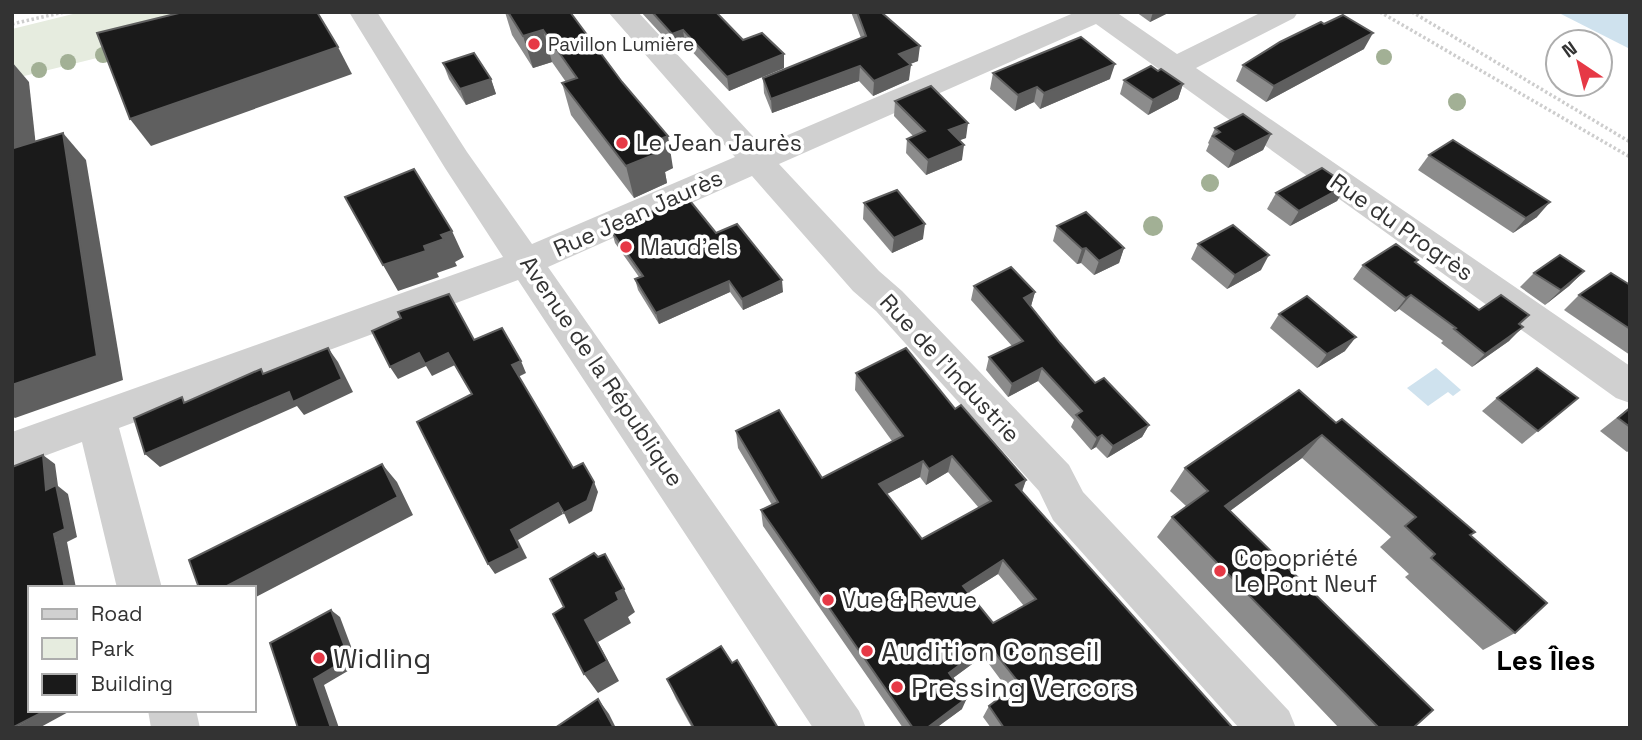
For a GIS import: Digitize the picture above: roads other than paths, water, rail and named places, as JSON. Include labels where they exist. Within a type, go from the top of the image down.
[{"type":"street","name":"Avenue de la République","points":[[363,12],[456,160],[842,728]]},
{"type":"street","name":"Rue de l'Industrie","points":[[622,12],[866,281],[890,301],[1054,478],[1068,506],[1272,728]]},
{"type":"street","points":[[1174,67],[1284,12]]},
{"type":"street","name":"Rue Jean Jaurès","points":[[12,450],[527,261],[1097,13]]},
{"type":"street","name":"Rue du Progrès","points":[[1097,13],[1630,387]]},
{"type":"street","points":[[97,419],[139,586]]},
{"type":"water","points":[[1557,12],[1630,12],[1630,49],[1614,41],[1614,28],[1589,28]]},
{"type":"water","points":[[1436,368],[1461,390],[1453,396],[1448,392],[1428,406],[1407,388]]},
{"type":"place","name":"Pavillon Lumière","points":[[534,44]]},
{"type":"place","name":"Le Jean Jaurès","points":[[622,143]]},
{"type":"place","name":"Maud'els","points":[[626,247]]},
{"type":"place","name":"Copopriété Le Pont Neuf","points":[[1220,571]]},
{"type":"place","name":"Vue & Revue","points":[[828,600]]},
{"type":"place","name":"Audition Conseil","points":[[867,651]]},
{"type":"place","name":"Widling","points":[[319,658]]},
{"type":"place","name":"Pressing Vercors","points":[[897,687]]},
{"type":"district","name":"Les Îles","points":[[1546,660]]}]
